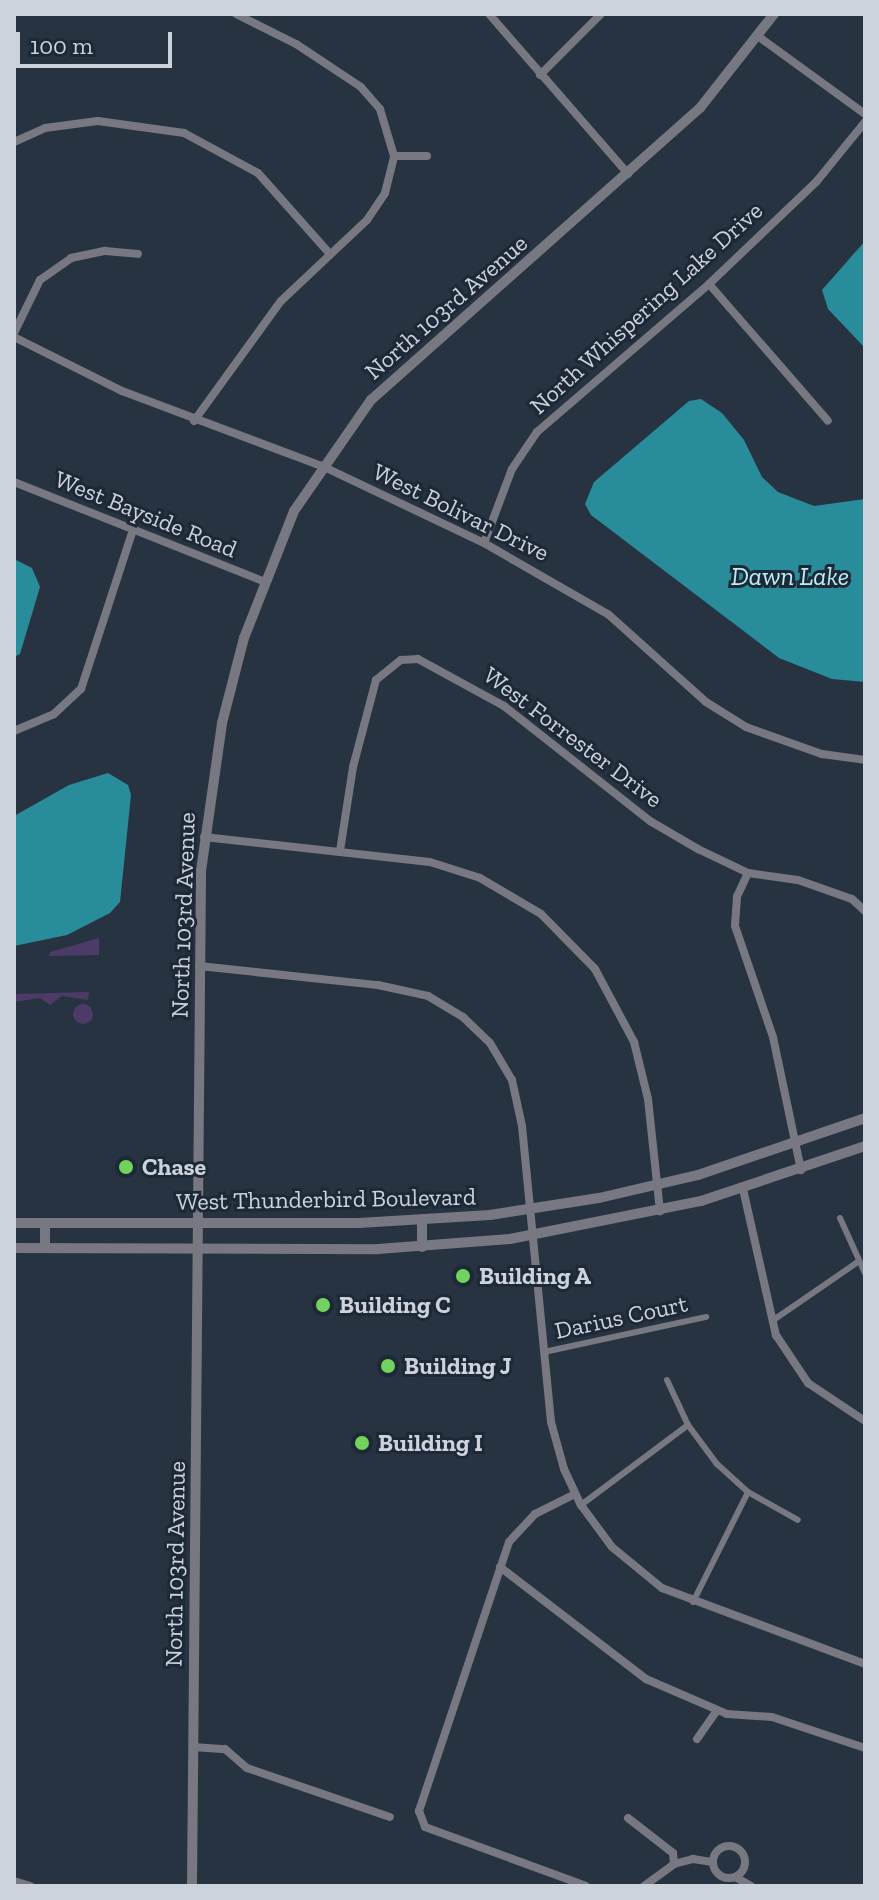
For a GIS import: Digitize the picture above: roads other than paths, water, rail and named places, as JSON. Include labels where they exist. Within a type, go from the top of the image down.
[{"type":"street","points":[[194,421],[245,345],[329,253],[367,220],[385,193],[394,156],[380,109],[361,87],[296,44],[236,14]]},
{"type":"street","points":[[489,14],[628,174]]},
{"type":"street","points":[[540,75],[601,14]]},
{"type":"street","name":"North 103rd Avenue","points":[[192,1886],[199,966],[204,837],[230,686],[263,581],[294,511],[322,466],[371,400],[700,108],[759,37],[774,14]]},
{"type":"street","points":[[759,37],[865,114]]},
{"type":"street","points":[[14,142],[45,128],[98,121],[184,133],[258,173],[329,253]]},
{"type":"street","name":"North Whispering Lake Drive","points":[[484,543],[522,449],[709,284],[817,181],[865,122]]},
{"type":"street","points":[[394,156],[427,156]]},
{"type":"street","points":[[14,335],[40,280],[71,258],[105,251],[138,254]]},
{"type":"street","points":[[709,284],[828,421]]},
{"type":"street","name":"West Bolivar Drive","points":[[14,335],[194,421],[322,466],[484,543],[609,615],[706,702],[746,727],[822,754],[865,760]]},
{"type":"street","name":"West Bayside Road","points":[[14,482],[132,533],[263,581]]},
{"type":"street","points":[[14,731],[54,714],[81,689],[132,533]]},
{"type":"street","name":"West Forrester Drive","points":[[340,851],[353,767],[376,680],[401,660],[418,659],[468,683],[536,728],[650,821],[748,873],[798,880],[852,899],[865,911]]},
{"type":"street","points":[[204,837],[430,862],[480,878],[526,904],[571,941],[607,986],[634,1042],[648,1099],[660,1211]]},
{"type":"street","points":[[748,873],[737,897],[735,926],[773,1037],[801,1170]]},
{"type":"street","points":[[199,966],[378,985],[428,996],[463,1017],[490,1043],[512,1080],[530,1210],[553,1433],[581,1505],[633,1568],[693,1602],[865,1664]]},
{"type":"street","name":"West Thunderbird Boulevard","points":[[14,1223],[422,1221],[530,1210],[657,1185],[794,1145],[865,1118]]},
{"type":"street","name":"West Thunderbird Boulevard","points":[[14,1248],[422,1247],[533,1236],[660,1211],[743,1189],[865,1146]]},
{"type":"street","points":[[743,1189],[771,1322],[808,1383],[865,1421]]},
{"type":"street","points":[[840,1218],[865,1273]]},
{"type":"street","points":[[422,1221],[422,1247]]},
{"type":"street","points":[[45,1223],[45,1248]]},
{"type":"street","points":[[771,1322],[858,1262]]},
{"type":"street","name":"Darius Court","points":[[544,1352],[706,1317]]},
{"type":"street","points":[[667,1380],[688,1425],[717,1464],[748,1492],[798,1520]]},
{"type":"street","points":[[581,1505],[688,1425]]},
{"type":"street","points":[[693,1602],[748,1492]]},
{"type":"street","points":[[575,1494],[520,1527],[500,1567],[419,1811],[425,1827],[586,1886]]},
{"type":"street","points":[[500,1567],[629,1668],[717,1710],[748,1718],[772,1717],[865,1748]]},
{"type":"street","points":[[697,1739],[717,1710]]},
{"type":"street","points":[[193,1747],[225,1749],[247,1768],[390,1817]]},
{"type":"street","points":[[628,1818],[673,1853],[674,1864]]},
{"type":"street","points":[[713,1862],[720,1849],[735,1848],[745,1865],[735,1877]]},
{"type":"street","points":[[644,1886],[674,1864],[713,1862]]},
{"type":"street","points":[[713,1862],[720,1875],[735,1877],[751,1886]]},
{"type":"street","points":[[14,1881],[30,1886]]},
{"type":"water","points":[[865,241],[865,348],[828,309],[822,290]]},
{"type":"water","name":"Dawn Lake","points":[[701,399],[722,413],[744,440],[762,477],[778,492],[814,506],[865,499],[865,682],[832,679],[779,658],[591,515],[585,504],[594,482],[689,401]]},
{"type":"water","points":[[14,559],[32,568],[40,587],[20,654],[14,657]]},
{"type":"water","points":[[108,773],[128,785],[131,795],[120,902],[110,913],[67,935],[14,946],[14,816],[69,785]]},
{"type":"place","name":"Chase","points":[[126,1167]]},
{"type":"place","name":"Building A","points":[[463,1276]]},
{"type":"place","name":"Building C","points":[[323,1305]]},
{"type":"place","name":"Building J","points":[[388,1366]]},
{"type":"place","name":"Building I","points":[[362,1443]]}]
